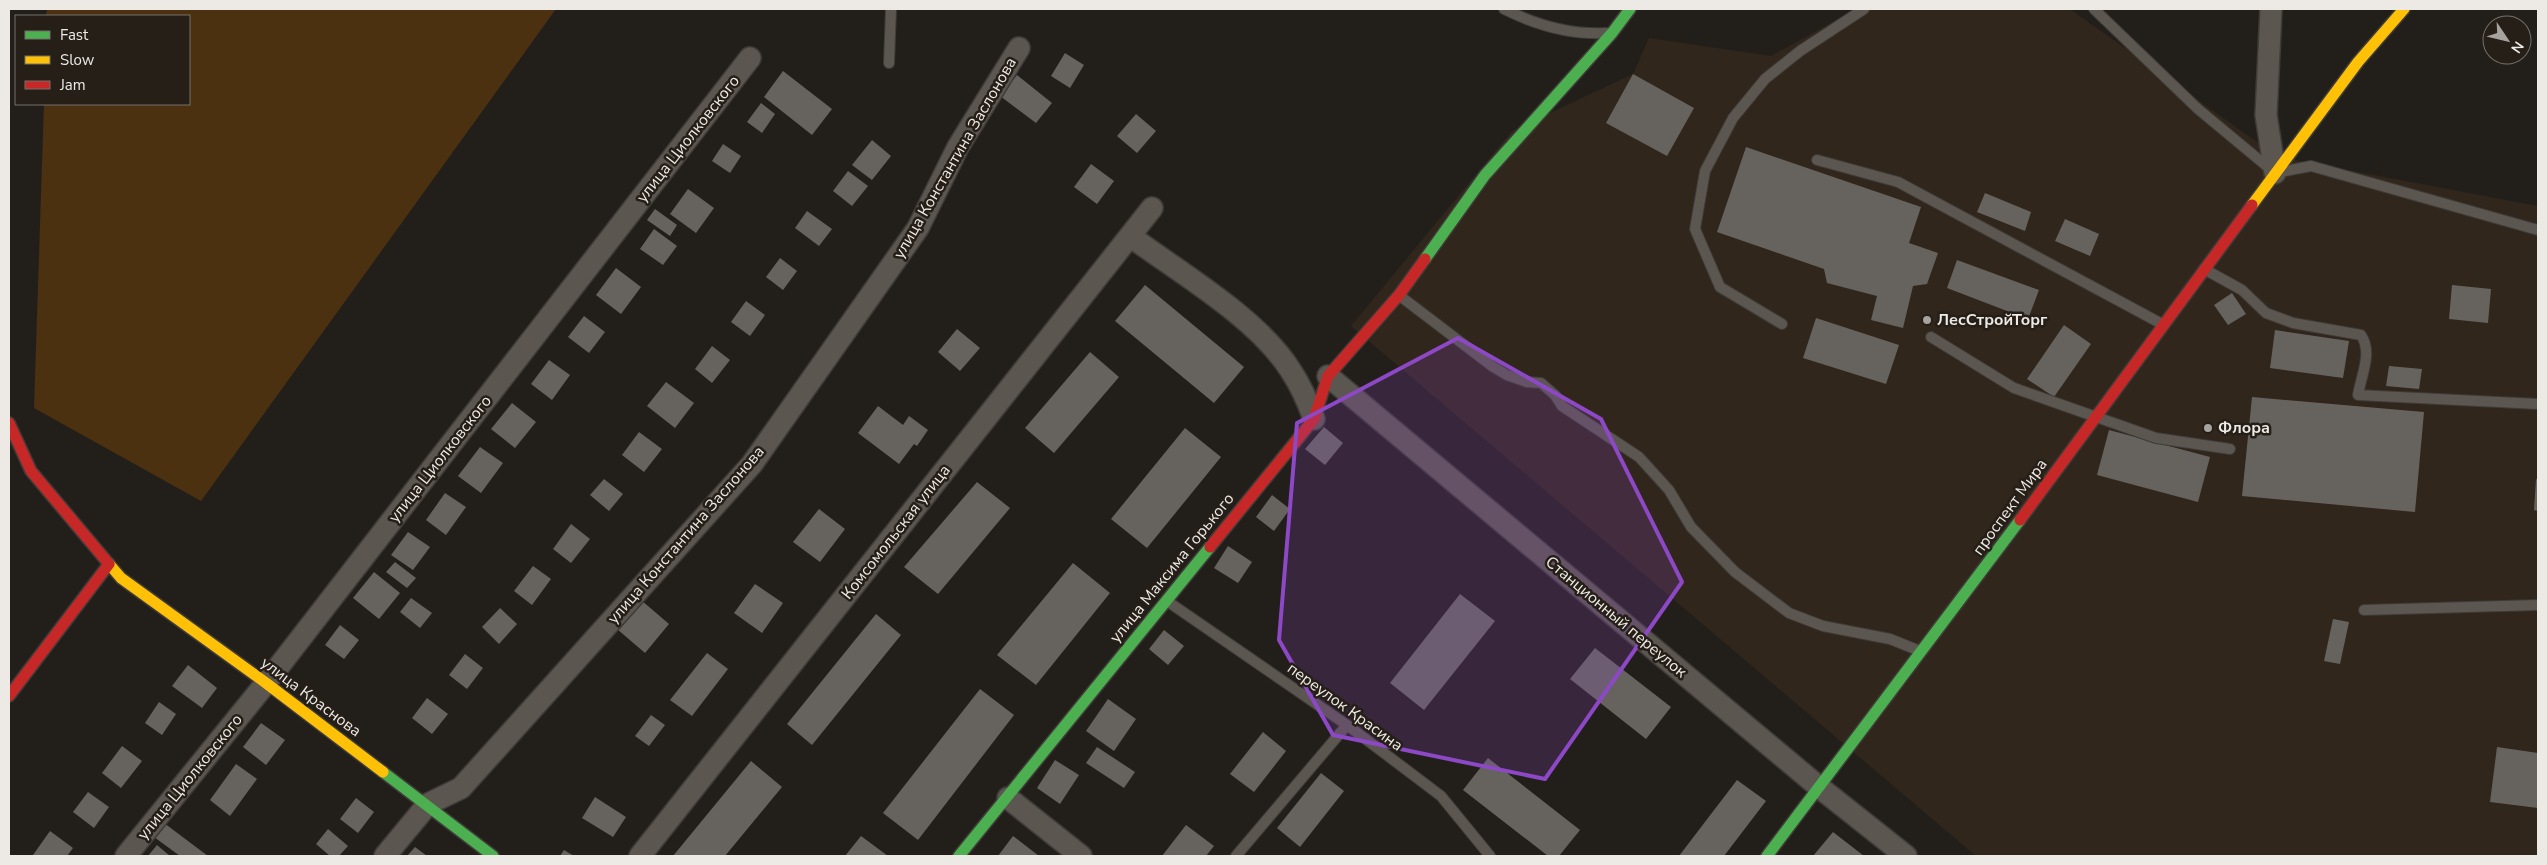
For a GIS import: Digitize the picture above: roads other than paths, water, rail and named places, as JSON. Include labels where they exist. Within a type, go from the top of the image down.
[{"type":"main road","name":"улица Максима Горького","points":[[959,856],[1314,419],[1328,376],[1398,295],[1485,175],[1612,33],[1630,9]]},
{"type":"main road","name":"проспект Мира","points":[[1767,856],[2036,499],[2095,416],[2358,62],[2404,9]]},
{"type":"main road","name":"улица Краснова","points":[[9,423],[31,471],[121,578],[428,804],[493,856]]},
{"type":"main road","points":[[9,696],[109,564]]},
{"type":"street","points":[[2271,9],[2266,115],[2275,173]]},
{"type":"street","name":"улица Константина Заслонова","points":[[385,856],[428,804],[461,788],[752,464],[918,228],[958,147],[1020,48]]},
{"type":"street","name":"улица Циолковского","points":[[126,856],[266,683],[750,58]]},
{"type":"street","name":"Комсомольская улица","points":[[640,856],[1152,208]]},
{"type":"street","points":[[1130,236],[1232,310],[1266,340],[1290,370],[1305,396],[1314,419]]},
{"type":"street","name":"Станционный переулок","points":[[1328,376],[1819,787],[1906,856]]},
{"type":"street","points":[[1008,798],[1080,856]]},
{"type":"lane","points":[[889,63],[890,9]]},
{"type":"lane","points":[[1504,9],[1531,22],[1554,28],[1584,34],[1612,33]]},
{"type":"lane","points":[[1782,324],[1720,287],[1695,229],[1705,171],[1733,118],[1765,79],[1800,51],[1864,9]]},
{"type":"lane","points":[[2094,9],[2198,109],[2275,173],[2311,166],[2538,230]]},
{"type":"lane","points":[[1817,160],[1898,182],[2163,324]]},
{"type":"lane","points":[[2204,269],[2242,290],[2266,313],[2293,323],[2361,335],[2366,343],[2367,357],[2358,395],[2538,404]]},
{"type":"lane","points":[[1398,295],[1492,366],[1507,375],[1527,382],[1541,383],[1556,395],[1562,406],[1639,457],[1669,490],[1691,527],[1735,572],[1789,613],[1823,626],[1890,639],[1921,652]]},
{"type":"lane","points":[[1931,337],[2014,388],[2156,438],[2230,449]]},
{"type":"lane","name":"переулок Красина","points":[[1166,600],[1346,724],[1441,796],[1490,856]]},
{"type":"lane","points":[[2364,610],[2538,605]]},
{"type":"lane","points":[[1236,856],[1346,724]]},
{"type":"place","name":"ЛесСтройТорг","points":[[1927,320]]},
{"type":"place","name":"Флора","points":[[2208,428]]}]
